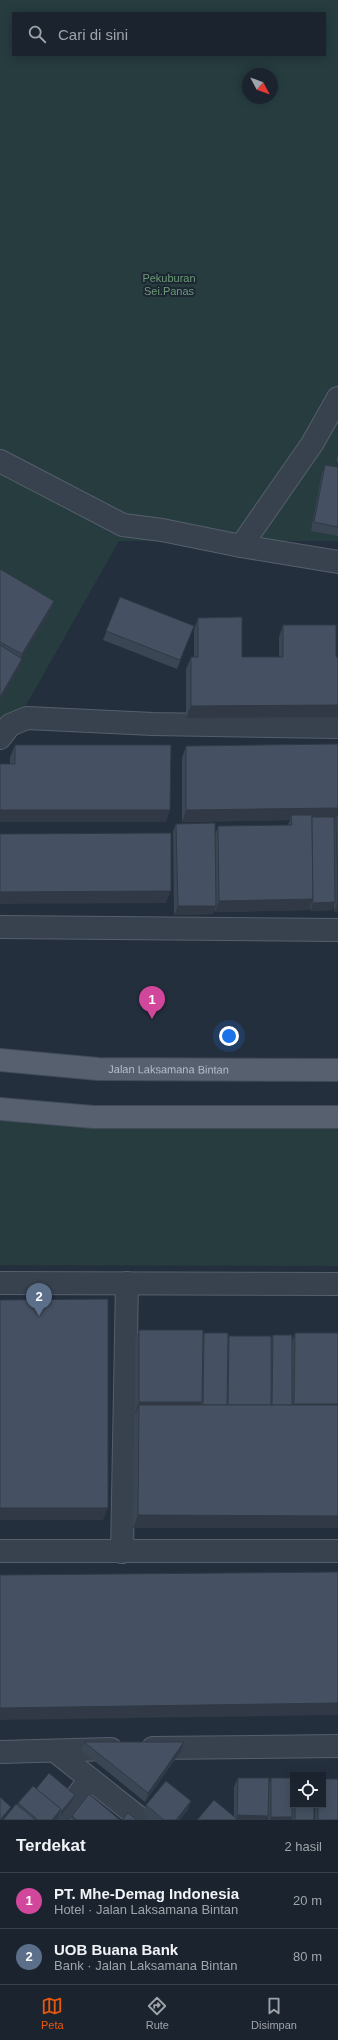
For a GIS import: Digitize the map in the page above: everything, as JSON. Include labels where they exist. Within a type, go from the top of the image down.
[{"type":"main road","name":"Jalan Laksamana Bintan","points":[[0,1060],[98,1069],[338,1070]]},
{"type":"main road","points":[[0,1109],[93,1117],[338,1117]]},
{"type":"street","points":[[241,546],[312,444],[338,398]]},
{"type":"street","points":[[0,460],[123,525],[162,530],[241,546],[338,562]]},
{"type":"street","points":[[0,738],[10,725],[27,718],[153,724],[338,727]]},
{"type":"street","points":[[0,927],[338,930]]},
{"type":"street","points":[[0,1283],[338,1284]]},
{"type":"street","points":[[122,1552],[127,1283]]},
{"type":"street","points":[[0,1551],[338,1551]]},
{"type":"street","points":[[0,1752],[252,1746],[338,1746]]},
{"type":"street","points":[[55,1750],[142,1820]]},
{"type":"street","points":[[59,1820],[90,1779]]},
{"type":"green space","name":"Pekuburan Sei.Panas","points":[[0,0],[338,0],[338,541],[119,541],[0,751]]},
{"type":"green space","points":[[0,1115],[338,1127],[338,1266],[0,1265]]},
{"type":"building","points":[[325,465],[338,467],[338,527],[314,522]]},
{"type":"building","points":[[0,569],[54,601],[22,654],[0,642]]},
{"type":"building","points":[[120,597],[194,626],[180,660],[106,631]]},
{"type":"building","points":[[242,617],[242,657],[283,657],[283,625],[336,625],[338,705],[191,706],[191,657],[198,657],[198,618]]},
{"type":"building","points":[[0,645],[22,659],[0,697]]},
{"type":"building","points":[[338,744],[338,808],[186,810],[186,746]]},
{"type":"building","points":[[15,745],[171,745],[170,810],[0,810],[0,764],[15,764]]},
{"type":"building","points":[[291,815],[312,815],[313,899],[219,901],[218,826],[292,825]]},
{"type":"building","points":[[336,816],[338,816],[338,902]]},
{"type":"building","points":[[312,817],[334,817],[335,902],[313,903]]},
{"type":"building","points":[[215,823],[216,906],[178,906],[176,824]]},
{"type":"building","points":[[171,833],[171,891],[0,892],[0,834]]},
{"type":"building","points":[[108,1299],[108,1508],[0,1508],[0,1300]]},
{"type":"building","points":[[139,1330],[203,1330],[202,1402],[139,1402]]},
{"type":"building","points":[[204,1333],[228,1333],[227,1405],[203,1405]]},
{"type":"building","points":[[295,1333],[338,1333],[338,1404],[294,1404]]},
{"type":"building","points":[[273,1335],[292,1335],[292,1405],[272,1405]]},
{"type":"building","points":[[229,1336],[271,1336],[271,1405],[228,1405]]},
{"type":"building","points":[[139,1405],[338,1405],[338,1516],[138,1515]]},
{"type":"building","points":[[338,1572],[338,1703],[0,1708],[0,1575]]},
{"type":"building","points":[[84,1742],[184,1742],[148,1793]]},
{"type":"building","points":[[49,1773],[75,1795],[61,1812],[61,1809],[36,1789]]},
{"type":"building","points":[[238,1778],[269,1778],[268,1816],[237,1815]]},
{"type":"building","points":[[271,1778],[290,1778],[290,1808],[292,1808],[292,1817],[271,1817]]},
{"type":"building","points":[[326,1779],[338,1779],[338,1820],[318,1820],[318,1808],[326,1808]]},
{"type":"building","points":[[166,1781],[191,1801],[176,1820],[164,1820],[146,1805]]},
{"type":"building","points":[[33,1786],[61,1809],[52,1820],[38,1820],[18,1803]]},
{"type":"building","points":[[89,1794],[120,1820],[77,1820],[72,1816]]},
{"type":"building","points":[[0,1797],[11,1807],[0,1820]]},
{"type":"building","points":[[214,1800],[238,1820],[197,1820]]},
{"type":"building","points":[[16,1804],[36,1820],[3,1820]]},
{"type":"building","points":[[295,1808],[314,1808],[314,1820],[295,1820]]},
{"type":"building","points":[[128,1813],[137,1820],[122,1820]]},
{"type":"building","points":[[71,1817],[75,1820],[68,1820]]},
{"type":"place","name":"PT. Mhe-Demag Indonesia","points":[[152,1019]]},
{"type":"place","name":"UOB Buana Bank","points":[[39,1316]]}]
